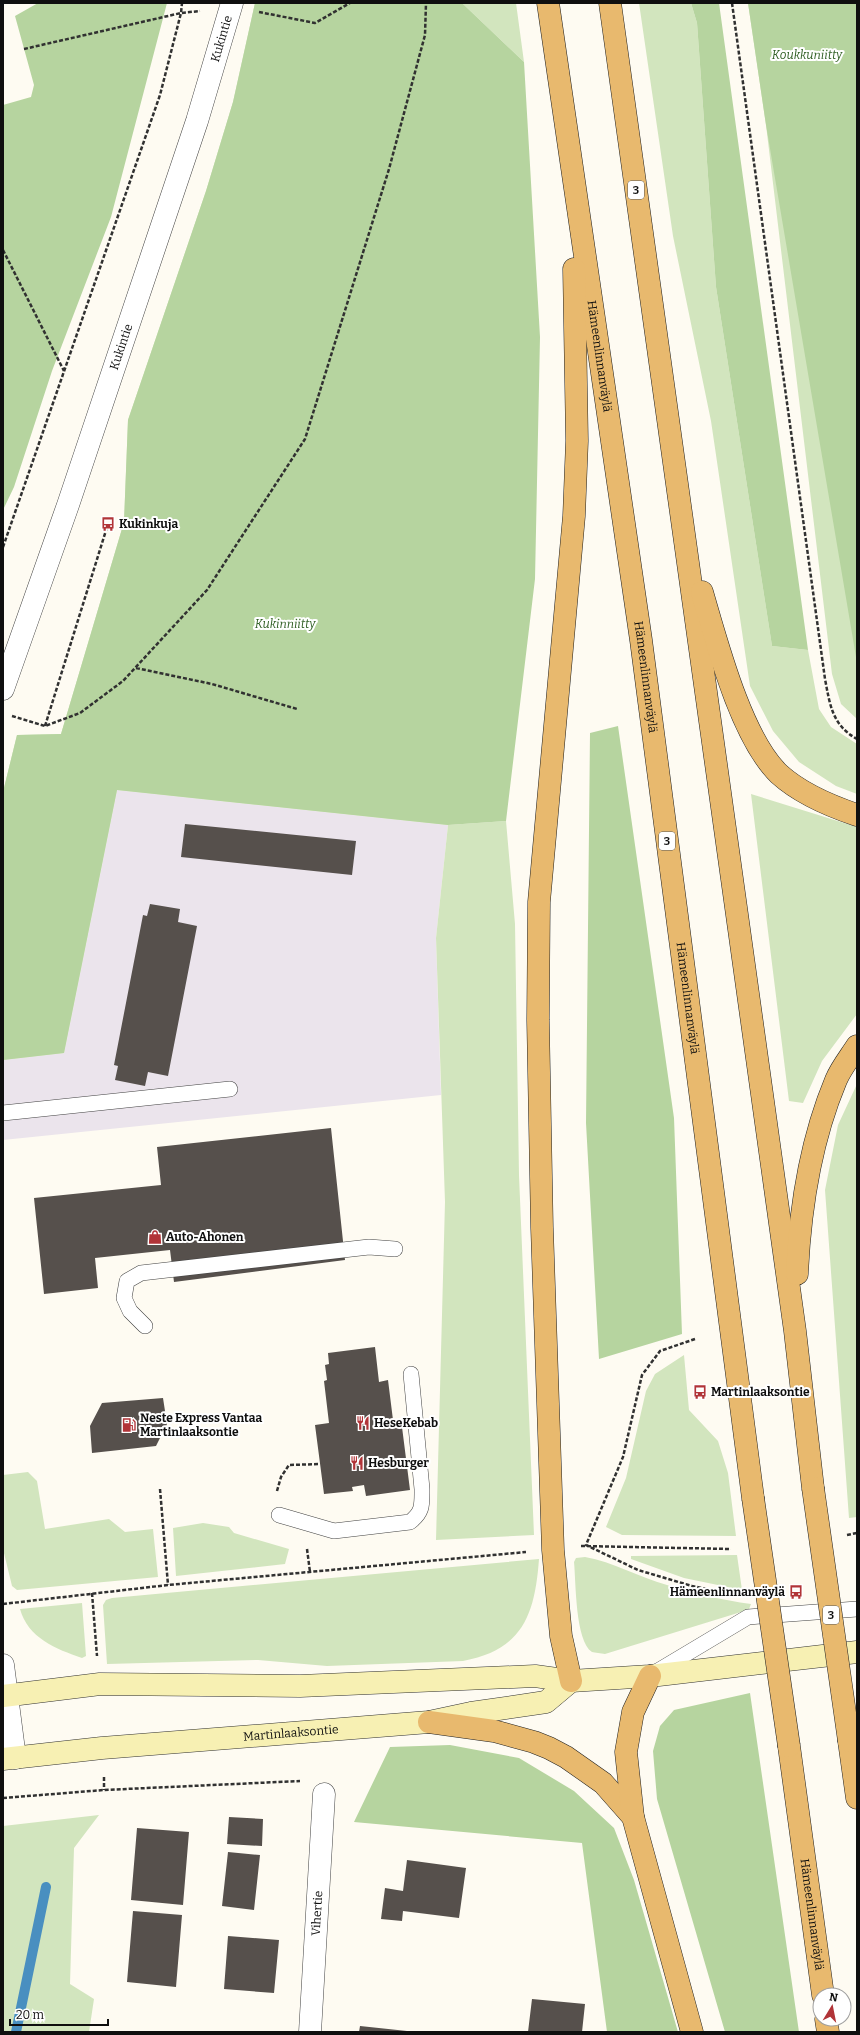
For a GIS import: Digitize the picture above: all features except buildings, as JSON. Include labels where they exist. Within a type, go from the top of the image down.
[{"type":"highway","name":"Hämeenlinnanväylä","points":[[548,3],[573,184],[641,640],[753,1498],[822,1987]]},
{"type":"highway","name":"3","points":[[610,3],[663,377],[681,522],[795,1331],[813,1488],[857,1798]]},
{"type":"highway","points":[[571,1681],[561,1636],[553,1550],[542,1236],[538,1005],[540,902],[574,516],[577,441],[573,184]]},
{"type":"highway","points":[[681,522],[725,669],[747,722],[762,753],[780,774],[808,794],[834,808],[857,816]]},
{"type":"highway","points":[[795,1331],[799,1238],[807,1178],[814,1141],[837,1078],[857,1046]]},
{"type":"highway","points":[[650,1676],[633,1712],[626,1752],[633,1817],[692,2032]]},
{"type":"highway","points":[[429,1722],[494,1731],[528,1740],[549,1748],[602,1783],[633,1817]]},
{"type":"main road","points":[[5,1696],[100,1684],[300,1686],[535,1676],[571,1681],[650,1676],[857,1652]]},
{"type":"main road","name":"Martinlaaksontie","points":[[9,1759],[102,1748],[429,1722],[471,1713],[546,1702],[571,1681]]},
{"type":"street","name":"Kukintie","points":[[3,689],[68,505],[192,136],[231,5]]},
{"type":"street","points":[[3,1665],[9,1759]]},
{"type":"street","name":"Vihertie","points":[[310,2032],[324,1794]]},
{"type":"lane","points":[[3,1113],[230,1089]]},
{"type":"lane","points":[[145,1326],[130,1310],[124,1298],[127,1281],[141,1273],[369,1247],[395,1249]]},
{"type":"lane","points":[[279,1516],[334,1531],[410,1522],[418,1516],[422,1504],[422,1489],[411,1374]]},
{"type":"lane","points":[[650,1676],[748,1617],[857,1609]]},
{"type":"path","points":[[3,547],[160,95],[181,13],[182,3]]},
{"type":"path","points":[[24,49],[181,13],[231,5],[315,23],[350,3]]},
{"type":"path","points":[[10,716],[45,726],[80,713],[123,681],[207,590],[305,439],[389,169],[425,35],[426,3]]},
{"type":"path","points":[[732,3],[825,679],[832,710],[845,732],[857,739]]},
{"type":"path","points":[[3,250],[64,371]]},
{"type":"path","points":[[45,726],[108,524]]},
{"type":"path","points":[[135,668],[212,684],[297,709]]},
{"type":"path","points":[[586,1545],[623,1457],[642,1375],[660,1351],[695,1339]]},
{"type":"path","points":[[160,1489],[168,1585]]},
{"type":"path","points":[[842,1535],[857,1533]]},
{"type":"path","points":[[586,1545],[638,1570],[692,1586],[742,1597]]},
{"type":"path","points":[[3,1604],[168,1585],[553,1550],[586,1545],[735,1549]]},
{"type":"path","points":[[300,1546],[307,1549],[310,1572]]},
{"type":"path","points":[[3,1798],[104,1790],[324,1780],[324,1794]]},
{"type":"shaded area","points":[[117,790],[448,825],[436,938],[441,1095],[3,1140],[3,1060],[64,1053]]},
{"type":"green space","points":[[38,3],[167,3],[111,217],[52,371],[14,487],[3,510],[3,105],[31,97],[34,85],[15,16]]},
{"type":"green space","name":"Kukinniitty","points":[[255,3],[448,825],[117,790],[64,1053],[3,1060],[3,792],[17,735],[61,734],[124,522],[128,420],[206,191],[233,102]]},
{"type":"green space","name":"Kukinniitty","points":[[255,3],[462,3],[524,62],[540,337],[535,579],[506,821],[448,825],[117,790],[64,1053],[3,1060],[3,792],[17,735],[61,734],[124,522],[128,420],[206,191],[233,102]]},
{"type":"green space","points":[[462,3],[516,3],[524,62]]},
{"type":"green space","points":[[639,3],[691,3],[697,23],[716,287],[772,646],[808,650],[819,709],[831,727],[857,744],[857,794],[836,786],[799,762],[773,731],[750,686],[711,421],[673,236]]},
{"type":"green space","points":[[691,3],[719,3],[808,650],[772,646],[716,287],[697,23]]},
{"type":"green space","name":"Koukkuniitty","points":[[748,3],[857,3],[857,719],[841,704],[832,674],[766,125]]},
{"type":"green space","name":"Koukkuniitty","points":[[748,3],[857,3],[857,663],[766,125]]},
{"type":"green space","points":[[618,726],[674,1118],[682,1334],[599,1359],[586,1123],[590,733]]},
{"type":"green space","points":[[751,794],[857,827],[857,1014],[822,1061],[803,1103],[789,1101]]},
{"type":"green space","points":[[506,821],[515,924],[519,1175],[534,1535],[436,1540],[445,1202],[436,938],[448,825]]},
{"type":"green space","points":[[857,1084],[857,1517],[849,1518],[825,1190],[838,1125]]},
{"type":"green space","points":[[684,1355],[689,1410],[718,1441],[728,1473],[736,1536],[622,1535],[606,1527],[626,1478],[646,1391],[655,1374]]},
{"type":"green space","points":[[28,1472],[37,1481],[45,1529],[109,1519],[125,1532],[153,1529],[158,1577],[17,1590],[12,1586],[3,1549],[3,1475]]},
{"type":"green space","points":[[203,1523],[229,1527],[234,1533],[289,1549],[285,1564],[176,1576],[173,1528]]},
{"type":"green space","points":[[737,1555],[742,1590],[684,1578],[631,1559],[631,1556]]},
{"type":"green space","points":[[585,1557],[606,1562],[657,1582],[687,1591],[719,1599],[751,1604],[749,1609],[741,1612],[605,1654],[592,1652],[586,1646],[582,1636],[577,1610],[574,1562],[576,1558]]},
{"type":"green space","points":[[539,1559],[534,1597],[529,1613],[522,1626],[512,1638],[500,1648],[483,1656],[463,1661],[327,1666],[258,1660],[107,1664],[103,1605],[106,1600],[112,1598]]},
{"type":"green space","points":[[82,1603],[86,1656],[82,1658],[62,1651],[36,1635],[29,1628],[20,1609]]},
{"type":"green space","points":[[750,1693],[799,2032],[725,2032],[657,1799],[653,1751],[660,1726],[674,1710]]},
{"type":"green space","points":[[450,1745],[519,1758],[574,1791],[614,1828],[634,1880],[678,2032],[607,2032],[582,1843],[354,1822],[390,1747]]},
{"type":"green space","points":[[99,1815],[74,1848],[70,1984],[94,1999],[89,2032],[3,2032],[3,1826]]},
{"type":"waterway","points":[[16,2032],[46,1887]]},
{"type":"place","name":"Kukinkuja","points":[[108,524]]},
{"type":"place","name":"Auto-Ahonen","points":[[155,1237]]},
{"type":"place","name":"Martinlaaksontie","points":[[700,1392]]},
{"type":"place","name":"HeseKebab","points":[[363,1423]]},
{"type":"place","name":"Neste Express Vantaa Martinlaaksontie","points":[[129,1425]]},
{"type":"place","name":"Hesburger","points":[[357,1463]]},
{"type":"place","name":"Hämeenlinnanväylä","points":[[796,1592]]}]
